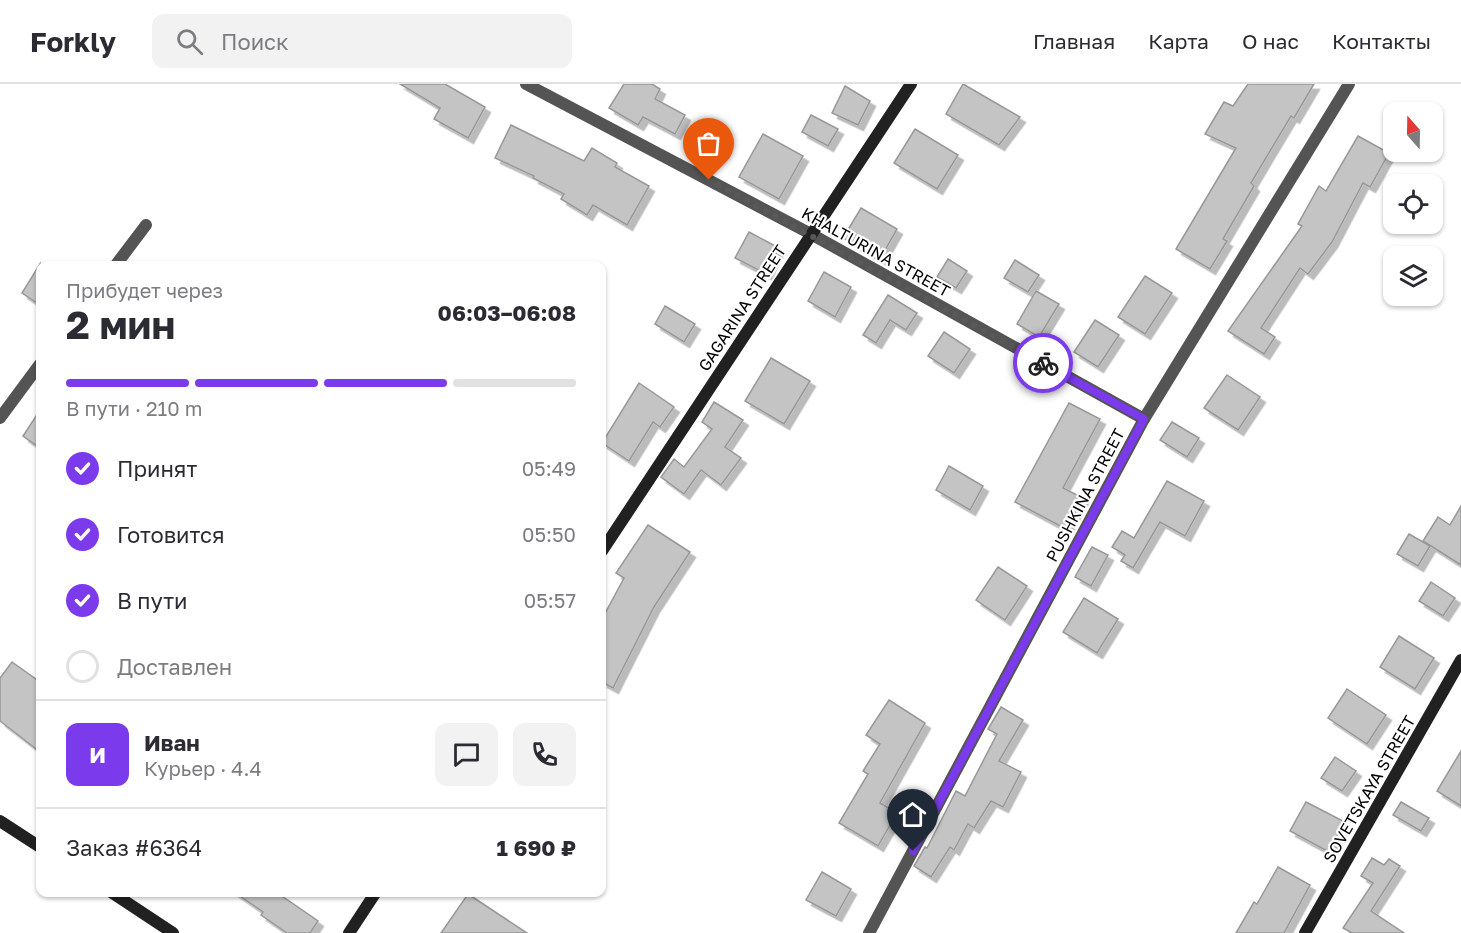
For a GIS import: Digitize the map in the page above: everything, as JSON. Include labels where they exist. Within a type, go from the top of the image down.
[{"type":"street","name":"KHALTURINA STREET","points":[[526,84],[811,234],[1144,419]]},
{"type":"street","name":"GAGARINA STREET","points":[[606,545],[911,84]]},
{"type":"street","name":"PUSHKINA STREET","points":[[869,933],[1144,419],[1349,84]]},
{"type":"street","points":[[119,261],[146,225]]},
{"type":"street","points":[[0,418],[36,369]]},
{"type":"street","name":"SOVETSKAYA STREET","points":[[1305,933],[1461,660]]},
{"type":"street","points":[[0,820],[36,844]]},
{"type":"street","points":[[119,897],[173,933]]},
{"type":"street","points":[[349,933],[373,897]]},
{"type":"building","points":[[400,84],[445,84],[485,107],[468,138],[434,119],[440,108]]},
{"type":"building","points":[[624,84],[652,84],[660,89],[655,99],[685,115],[675,134],[643,117],[638,125],[609,108]]},
{"type":"building","points":[[963,84],[1020,117],[999,145],[946,114]]},
{"type":"building","points":[[1248,84],[1314,84],[1294,118],[1291,116],[1251,183],[1254,186],[1223,239],[1227,241],[1210,269],[1176,249],[1236,148],[1205,134],[1224,102],[1233,106]]},
{"type":"building","points":[[845,86],[870,101],[858,125],[832,113]]},
{"type":"building","points":[[811,115],[838,129],[828,146],[802,132]]},
{"type":"building","points":[[511,125],[584,161],[592,148],[617,163],[615,167],[649,186],[627,225],[593,205],[587,215],[561,199],[564,194],[533,178],[534,176],[495,158]]},
{"type":"building","points":[[915,129],[958,155],[937,189],[894,163]]},
{"type":"building","points":[[763,134],[803,156],[779,199],[739,177]]},
{"type":"building","points":[[1358,136],[1383,150],[1384,162],[1370,187],[1363,183],[1332,242],[1308,274],[1300,268],[1261,328],[1275,337],[1264,354],[1228,331],[1302,226],[1298,224],[1319,186],[1326,191]]},
{"type":"building","points":[[861,208],[897,229],[880,259],[843,238]]},
{"type":"building","points":[[749,232],[779,248],[766,274],[735,258]]},
{"type":"building","points":[[948,259],[967,271],[956,288],[937,277]]},
{"type":"building","points":[[1015,260],[1039,275],[1028,292],[1004,278]]},
{"type":"building","points":[[36,270],[36,302],[22,293]]},
{"type":"building","points":[[824,272],[851,287],[835,317],[808,301]]},
{"type":"building","points":[[1145,276],[1172,293],[1145,334],[1118,317]]},
{"type":"building","points":[[1036,291],[1059,304],[1039,337],[1017,324]]},
{"type":"building","points":[[888,295],[917,313],[906,330],[890,320],[876,343],[863,335]]},
{"type":"building","points":[[665,306],[695,324],[684,342],[655,324]]},
{"type":"building","points":[[1095,320],[1119,335],[1098,367],[1074,352]]},
{"type":"building","points":[[944,332],[970,349],[954,373],[928,356]]},
{"type":"building","points":[[771,358],[810,381],[784,424],[745,401]]},
{"type":"building","points":[[1227,375],[1260,397],[1238,430],[1204,408]]},
{"type":"building","points":[[639,383],[674,407],[660,427],[653,422],[629,461],[606,446],[606,437]]},
{"type":"building","points":[[714,402],[743,420],[725,447],[741,458],[721,485],[701,470],[684,494],[661,477],[674,459],[684,467],[712,429],[702,422]]},
{"type":"building","points":[[1069,403],[1100,419],[1063,488],[1083,498],[1066,529],[1015,502]]},
{"type":"building","points":[[36,416],[36,445],[23,436]]},
{"type":"building","points":[[1172,422],[1199,438],[1187,457],[1160,440]]},
{"type":"building","points":[[949,466],[983,486],[970,510],[936,490]]},
{"type":"building","points":[[1167,481],[1204,501],[1185,536],[1160,522],[1133,568],[1121,561],[1125,555],[1112,547],[1122,531],[1134,538]]},
{"type":"building","points":[[1461,506],[1461,565],[1423,541],[1438,517],[1450,525]]},
{"type":"building","points":[[648,525],[690,552],[654,607],[613,688],[606,684],[606,612],[624,578],[616,573]]},
{"type":"building","points":[[1409,534],[1430,546],[1418,566],[1397,554]]},
{"type":"building","points":[[1092,547],[1108,555],[1091,586],[1075,577]]},
{"type":"building","points":[[998,567],[1027,586],[1005,620],[976,600]]},
{"type":"building","points":[[1431,582],[1455,598],[1443,616],[1419,601]]},
{"type":"building","points":[[1084,598],[1118,619],[1097,653],[1063,632]]},
{"type":"building","points":[[1399,636],[1434,658],[1415,689],[1380,667]]},
{"type":"building","points":[[12,662],[36,679],[36,749],[0,721],[0,678]]},
{"type":"building","points":[[1347,689],[1386,715],[1367,744],[1328,718]]},
{"type":"building","points":[[889,700],[925,723],[880,803],[897,813],[878,846],[839,823],[868,774],[863,771],[880,744],[866,735]]},
{"type":"building","points":[[1001,707],[1023,720],[999,761],[1021,772],[1003,807],[991,801],[974,828],[968,824],[954,850],[950,847],[931,877],[914,866],[925,847],[927,848],[956,791],[965,796],[997,734],[988,729]]},
{"type":"building","points":[[1461,751],[1461,806],[1437,791]]},
{"type":"building","points":[[1335,757],[1356,771],[1342,791],[1321,778]]},
{"type":"building","points":[[1306,802],[1345,822],[1329,852],[1290,831]]},
{"type":"building","points":[[1401,802],[1429,818],[1421,831],[1393,815]]},
{"type":"building","points":[[1372,858],[1384,865],[1389,859],[1400,866],[1371,911],[1404,933],[1352,933],[1343,928],[1373,883],[1361,876]]},
{"type":"building","points":[[1278,867],[1310,885],[1284,933],[1236,933],[1254,902],[1257,904]]},
{"type":"building","points":[[822,872],[851,889],[836,916],[806,900]]},
{"type":"building","points":[[241,897],[283,897],[318,921],[310,933],[287,933],[261,915],[263,912]]},
{"type":"building","points":[[466,897],[473,897],[527,933],[441,933]]},
{"type":"way so far","points":[[709,180],[1043,363]]},
{"type":"route","points":[[913,851],[1144,419],[1043,363]]}]
